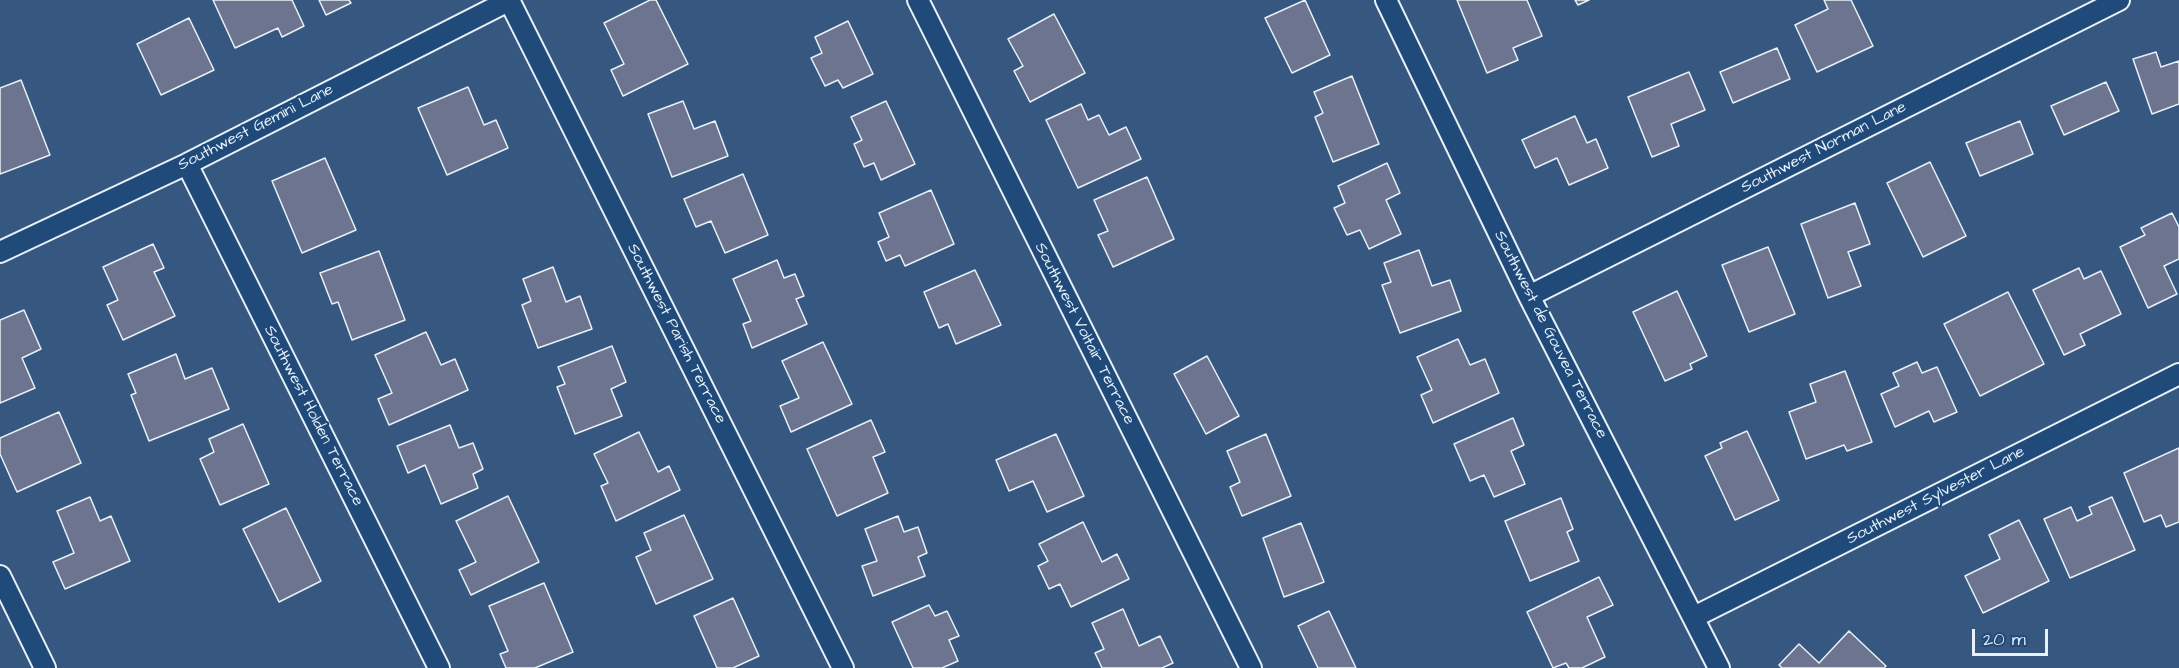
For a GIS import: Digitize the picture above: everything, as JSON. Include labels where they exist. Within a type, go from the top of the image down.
[{"type":"street","name":"Southwest Gemini Lane","points":[[0,252],[187,164],[509,0]]},
{"type":"street","name":"Southwest Parish Terrace","points":[[509,0],[843,668]]},
{"type":"street","name":"Southwest Voltair Terrace","points":[[918,0],[1251,668]]},
{"type":"street","name":"Southwest de Gouvea Terrace","points":[[1386,0],[1529,296],[1719,668]]},
{"type":"street","name":"Southwest Norman Lane","points":[[1529,296],[2119,0]]},
{"type":"street","name":"Southwest Holden Terrace","points":[[187,164],[440,668]]},
{"type":"street","name":"Southwest Sylvester Lane","points":[[1694,617],[2179,374]]},
{"type":"street","points":[[0,576],[45,668]]},
{"type":"building","points":[[213,0],[292,0],[304,26],[282,37],[278,28],[235,48]]},
{"type":"building","points":[[319,0],[349,0],[351,3],[326,15]]},
{"type":"building","points":[[650,0],[656,0],[688,64],[623,96],[611,70],[624,64],[604,23]]},
{"type":"building","points":[[1305,0],[1330,55],[1292,73],[1265,18]]},
{"type":"building","points":[[1457,0],[1527,0],[1542,36],[1513,48],[1518,60],[1487,73]]},
{"type":"building","points":[[1575,0],[1589,0],[1578,5]]},
{"type":"building","points":[[1824,0],[1851,0],[1873,46],[1817,72],[1795,25],[1828,9]]},
{"type":"building","points":[[1054,14],[1085,73],[1030,102],[1014,71],[1023,66],[1008,39]]},
{"type":"building","points":[[189,18],[214,70],[161,95],[137,44]]},
{"type":"building","points":[[848,21],[873,74],[843,88],[838,80],[825,86],[811,58],[822,53],[815,37]]},
{"type":"building","points":[[1777,48],[1790,79],[1733,103],[1720,72]]},
{"type":"building","points":[[2156,52],[2161,67],[2179,61],[2179,104],[2152,114],[2133,59]]},
{"type":"building","points":[[1689,72],[1705,110],[1671,124],[1679,146],[1652,157],[1628,97]]},
{"type":"building","points":[[1352,76],[1379,144],[1333,162],[1315,117],[1323,113],[1314,92]]},
{"type":"building","points":[[21,80],[50,155],[0,174],[0,88]]},
{"type":"building","points":[[2106,82],[2119,111],[2064,135],[2051,106]]},
{"type":"building","points":[[468,87],[484,125],[496,120],[508,148],[447,175],[418,108]]},
{"type":"building","points":[[683,101],[694,129],[715,121],[728,156],[672,177],[648,114]]},
{"type":"building","points":[[886,101],[915,164],[881,180],[874,163],[864,167],[854,144],[862,140],[851,117]]},
{"type":"building","points":[[1081,104],[1088,120],[1099,115],[1109,135],[1126,127],[1141,159],[1078,188],[1046,120]]},
{"type":"building","points":[[1575,116],[1587,143],[1596,139],[1608,168],[1569,185],[1557,158],[1535,168],[1522,140]]},
{"type":"building","points":[[2020,121],[2033,154],[1980,176],[1966,143]]},
{"type":"building","points":[[325,158],[356,230],[302,253],[272,181]]},
{"type":"building","points":[[1930,162],[1966,236],[1923,257],[1887,183]]},
{"type":"building","points":[[1387,163],[1400,193],[1386,200],[1401,234],[1369,249],[1360,230],[1347,235],[1334,208],[1345,203],[1338,186]]},
{"type":"building","points":[[743,174],[768,235],[725,253],[711,221],[696,227],[684,199]]},
{"type":"building","points":[[1147,177],[1174,239],[1113,267],[1098,235],[1108,231],[1094,200]]},
{"type":"building","points":[[931,190],[954,244],[905,266],[900,255],[886,261],[878,242],[889,237],[879,213]]},
{"type":"building","points":[[1855,203],[1870,244],[1848,252],[1861,286],[1828,298],[1801,224]]},
{"type":"building","points":[[2172,213],[2179,227],[2179,259],[2164,266],[2177,294],[2148,308],[2120,247],[2145,235],[2141,228]]},
{"type":"building","points":[[153,244],[164,268],[154,272],[175,316],[123,340],[107,305],[118,300],[103,267]]},
{"type":"building","points":[[1768,247],[1795,314],[1749,332],[1722,265]]},
{"type":"building","points":[[1419,250],[1432,286],[1450,280],[1461,311],[1400,333],[1382,285],[1391,282],[1384,263]]},
{"type":"building","points":[[379,251],[405,320],[352,340],[338,302],[332,304],[320,273]]},
{"type":"building","points":[[777,260],[784,278],[795,274],[804,296],[796,299],[807,324],[752,348],[743,324],[751,321],[733,279]]},
{"type":"building","points":[[553,267],[566,302],[580,296],[592,329],[538,348],[522,305],[531,301],[523,279]]},
{"type":"building","points":[[2079,268],[2084,279],[2101,271],[2121,314],[2080,334],[2085,345],[2064,355],[2033,290]]},
{"type":"building","points":[[975,270],[1001,325],[956,344],[948,324],[939,328],[924,292]]},
{"type":"building","points":[[1677,291],[1707,356],[1690,364],[1692,369],[1665,381],[1633,312]]},
{"type":"building","points":[[2008,292],[2044,364],[1980,396],[1944,324]]},
{"type":"building","points":[[24,310],[41,349],[22,358],[35,388],[0,403],[0,320]]},
{"type":"building","points":[[426,332],[441,365],[455,359],[468,390],[389,425],[378,399],[392,393],[375,355]]},
{"type":"building","points":[[1458,339],[1470,365],[1485,359],[1499,393],[1433,423],[1421,395],[1432,390],[1417,357]]},
{"type":"building","points":[[823,342],[852,404],[791,432],[780,406],[799,398],[782,361]]},
{"type":"building","points":[[612,346],[626,382],[611,389],[622,416],[575,434],[557,387],[565,384],[558,367]]},
{"type":"building","points":[[176,354],[185,379],[212,368],[229,409],[149,441],[131,395],[136,393],[128,374]]},
{"type":"building","points":[[1207,356],[1239,416],[1206,434],[1174,374]]},
{"type":"building","points":[[1917,362],[1922,373],[1937,367],[1957,412],[1934,422],[1929,411],[1895,427],[1881,394],[1899,386],[1893,373]]},
{"type":"building","points":[[1845,371],[1872,442],[1847,451],[1844,445],[1806,459],[1789,412],[1816,402],[1810,384]]},
{"type":"building","points":[[59,412],[81,463],[17,492],[0,454],[0,438]]},
{"type":"building","points":[[1513,418],[1524,445],[1511,451],[1525,484],[1494,497],[1484,475],[1470,481],[1454,444]]},
{"type":"building","points":[[871,420],[885,452],[873,457],[888,493],[837,516],[807,449]]},
{"type":"building","points":[[243,424],[269,484],[220,505],[200,459],[214,452],[209,439]]},
{"type":"building","points":[[450,425],[459,448],[473,443],[483,469],[473,474],[478,488],[441,504],[425,465],[408,473],[397,446]]},
{"type":"building","points":[[1747,431],[1779,500],[1735,520],[1705,456],[1722,448],[1720,443]]},
{"type":"building","points":[[639,432],[658,472],[669,466],[680,490],[616,521],[601,486],[608,483],[594,454]]},
{"type":"building","points":[[1056,434],[1084,496],[1047,512],[1033,481],[1009,491],[996,460]]},
{"type":"building","points":[[1266,434],[1291,496],[1242,516],[1230,487],[1240,482],[1227,451]]},
{"type":"building","points":[[2179,448],[2179,522],[2166,527],[2161,515],[2144,522],[2124,473]]},
{"type":"building","points":[[508,496],[539,562],[471,595],[459,570],[476,562],[456,521]]},
{"type":"building","points":[[90,497],[100,521],[111,516],[130,561],[65,589],[53,562],[74,553],[57,511]]},
{"type":"building","points":[[2112,497],[2135,550],[2070,578],[2044,519],[2071,507],[2077,521],[2092,514],[2089,507]]},
{"type":"building","points":[[1561,498],[1573,529],[1567,532],[1579,561],[1530,581],[1505,521]]},
{"type":"building","points":[[286,508],[321,581],[279,602],[243,529]]},
{"type":"building","points":[[684,515],[713,579],[656,604],[636,557],[651,550],[644,533]]},
{"type":"building","points":[[898,516],[904,532],[918,527],[927,553],[918,557],[925,576],[873,596],[862,566],[877,561],[865,529]]},
{"type":"building","points":[[2019,520],[2049,581],[1983,613],[1965,576],[2000,559],[1989,535]]},
{"type":"building","points":[[1083,522],[1102,562],[1117,554],[1129,579],[1071,607],[1060,584],[1049,589],[1038,566],[1048,561],[1039,544]]},
{"type":"building","points":[[1301,523],[1324,582],[1284,597],[1263,538]]},
{"type":"building","points":[[1599,577],[1613,605],[1587,617],[1605,657],[1582,668],[1569,668],[1566,663],[1553,668],[1527,612]]},
{"type":"building","points":[[544,583],[573,652],[535,668],[506,668],[500,654],[508,651],[489,606]]},
{"type":"building","points":[[733,598],[759,656],[733,668],[717,668],[694,616]]},
{"type":"building","points":[[929,605],[935,616],[947,611],[959,636],[949,640],[958,661],[942,668],[913,668],[892,622]]},
{"type":"building","points":[[1123,609],[1139,646],[1160,636],[1173,663],[1162,668],[1102,668],[1095,653],[1104,649],[1092,623]]},
{"type":"building","points":[[1329,611],[1356,668],[1318,668],[1298,626]]},
{"type":"building","points":[[1849,631],[1886,666],[1884,668],[1782,668],[1779,665],[1799,644],[1819,663]]}]
